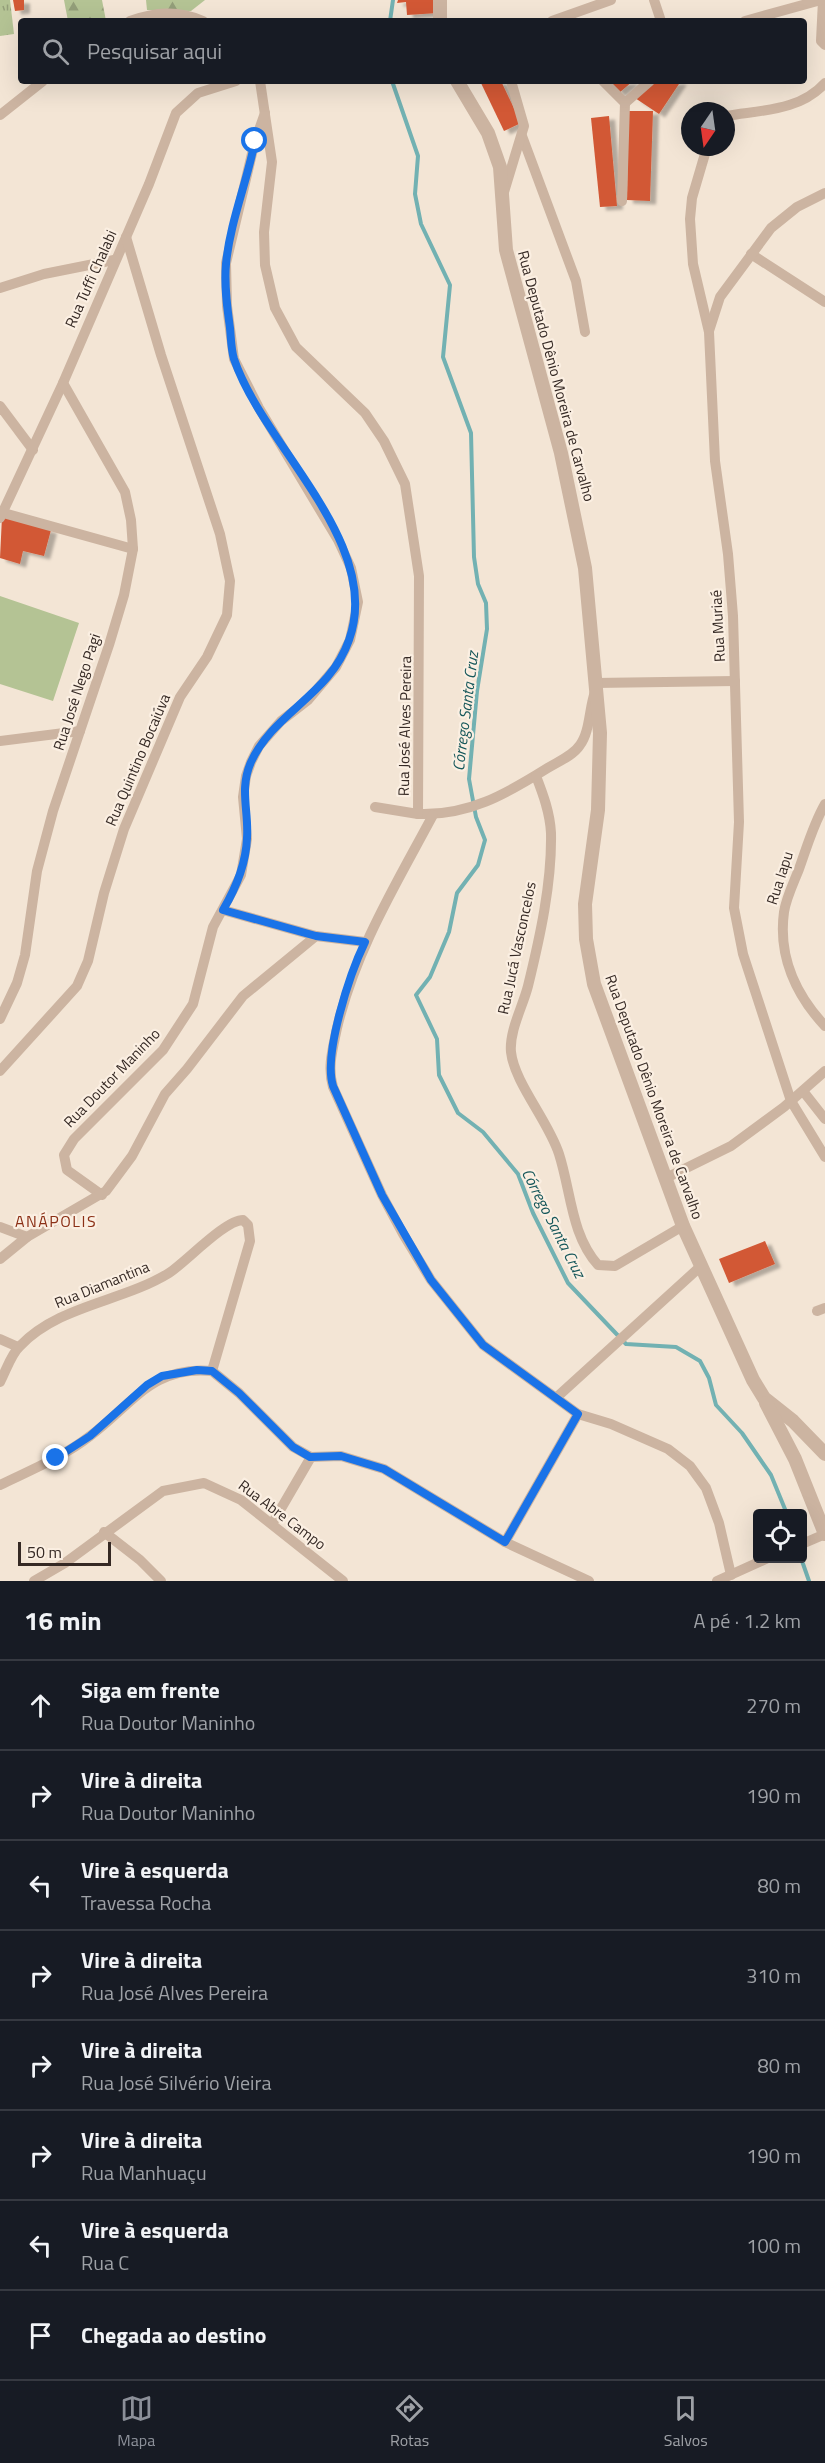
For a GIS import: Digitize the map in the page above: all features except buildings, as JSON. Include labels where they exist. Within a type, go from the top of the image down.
[{"type":"street","points":[[440,0],[440,18]]},
{"type":"street","points":[[560,18],[611,0]]},
{"type":"street","points":[[654,0],[661,18]]},
{"type":"street","points":[[756,18],[822,0],[821,41],[825,45]]},
{"type":"street","points":[[141,18],[159,13],[181,13],[195,18]]},
{"type":"street","points":[[735,114],[798,103],[816,93],[825,83]]},
{"type":"street","points":[[0,115],[39,84]]},
{"type":"street","name":"Rua Tuffi Chalabi","points":[[1,514],[63,383],[176,113],[185,102],[198,93],[226,84]]},
{"type":"street","name":"Rua Doutor Maninho","points":[[102,1195],[67,1170],[64,1155],[74,1139],[163,1050],[193,1004],[213,927],[241,875],[247,839],[243,797],[251,762],[260,746],[280,721],[308,700],[336,667],[350,640],[358,602],[351,568],[339,540],[259,408],[234,358],[226,306],[226,263],[255,141],[265,112],[260,84]]},
{"type":"street","name":"Rua Deputado Dênio Moreira de Carvalho","points":[[459,84],[488,134],[496,153],[504,192],[506,250],[561,453],[583,558],[600,733],[600,775],[585,904],[589,963],[601,1006],[683,1226],[727,1326],[764,1398],[793,1421],[825,1454]]},
{"type":"street","points":[[512,84],[521,112],[522,136],[576,281],[585,332]]},
{"type":"street","points":[[606,84],[625,104],[622,201]]},
{"type":"street","points":[[625,104],[647,84]]},
{"type":"street","name":"Rua José Alves Pereira","points":[[265,112],[272,162],[264,232],[265,265],[275,308],[296,346],[365,413],[384,441],[405,484],[419,576],[418,814],[433,815],[488,802],[512,792],[579,747],[596,686]]},
{"type":"street","points":[[504,192],[522,136]]},
{"type":"street","name":"Rua Muriaé","points":[[704,156],[692,198],[690,219],[693,264],[709,332],[715,461],[728,554],[739,822],[734,908],[743,954],[791,1101],[825,1157]]},
{"type":"street","points":[[709,332],[720,297],[771,228],[797,207],[825,193]]},
{"type":"street","name":"Rua Quintino Bocaiúva","points":[[0,1071],[77,986],[88,961],[104,893],[124,829],[180,698],[207,657],[227,615],[230,581],[220,534],[126,237]]},
{"type":"street","points":[[751,254],[825,302]]},
{"type":"street","points":[[0,288],[44,274],[114,260]]},
{"type":"street","name":"Rua José Nego Pagi","points":[[0,1019],[17,982],[25,955],[37,871],[53,811],[121,605],[133,549],[131,520],[125,492],[63,383]]},
{"type":"street","points":[[0,406],[33,450]]},
{"type":"street","points":[[1,514],[133,549]]},
{"type":"street","points":[[596,686],[735,681]]},
{"type":"street","points":[[0,741],[80,731]]},
{"type":"street","name":"Rua Jucá Vasconcelos","points":[[536,776],[549,822],[550,860],[528,985],[513,1037],[511,1049],[514,1066],[545,1122],[559,1154],[572,1211],[584,1244],[598,1265],[615,1266],[683,1226]]},
{"type":"street","name":"Rua Iapu","points":[[825,804],[808,840],[784,910],[783,926],[788,968],[795,986],[809,1009],[825,1026]]},
{"type":"street","points":[[375,807],[418,814]]},
{"type":"street","points":[[433,815],[365,942],[350,980],[333,1045],[329,1073],[333,1086],[382,1195],[431,1280],[483,1345],[578,1414],[611,1424],[668,1449],[690,1466],[709,1497],[719,1523],[731,1575]]},
{"type":"street","points":[[223,910],[316,936],[365,942]]},
{"type":"street","points":[[0,1259],[27,1237],[102,1195],[120,1175],[165,1094],[187,1070],[243,996],[316,936]]},
{"type":"street","points":[[666,1179],[731,1146],[803,1092],[825,1071]]},
{"type":"street","points":[[803,1092],[825,1119]]},
{"type":"street","name":"Rua Diamantina","points":[[0,1382],[18,1347],[52,1322],[152,1283],[194,1254],[231,1222],[243,1220],[248,1225],[250,1241],[212,1371]]},
{"type":"street","points":[[0,1227],[27,1237]]},
{"type":"street","points":[[557,1397],[630,1328],[701,1266]]},
{"type":"street","points":[[0,1339],[18,1347]]},
{"type":"street","points":[[0,1485],[56,1458],[90,1436],[147,1385],[162,1376],[197,1370],[212,1371],[239,1393],[293,1447],[310,1457],[341,1456],[384,1469],[505,1542],[589,1581]]},
{"type":"street","points":[[764,1398],[795,1459],[825,1534],[807,1542]]},
{"type":"street","points":[[505,1542],[578,1414]]},
{"type":"street","points":[[272,1524],[310,1457]]},
{"type":"street","name":"Rua Abre Campo","points":[[41,1580],[163,1491],[204,1483],[241,1500],[343,1581]]},
{"type":"street","points":[[104,1532],[140,1560],[161,1581]]},
{"type":"street","points":[[717,1581],[757,1563]]},
{"type":"green space","points":[[0,0],[10,0],[14,34],[0,36]]},
{"type":"green space","points":[[64,0],[102,0],[105,18],[67,18]]},
{"type":"green space","points":[[146,0],[205,0],[191,11],[147,10]]},
{"type":"green space","points":[[0,596],[79,623],[53,701],[0,684]]},
{"type":"waterway","name":"Córrego Santa Cruz","points":[[390,18],[393,0]]},
{"type":"waterway","name":"Córrego Santa Cruz","points":[[393,84],[418,156],[415,194],[421,224],[450,285],[443,357],[471,433],[474,557],[478,584],[486,603],[487,629],[477,691],[469,779],[476,817],[485,840],[478,865],[457,893],[449,932],[430,977],[416,995],[437,1039],[439,1075],[458,1113],[483,1132],[518,1174],[533,1213],[568,1283],[626,1344],[676,1347],[700,1361],[709,1378],[716,1405],[742,1433],[771,1475],[785,1509]]},
{"type":"waterway","name":"Córrego Santa Cruz","points":[[803,1563],[809,1581]]},
{"type":"district","name":"ANÁPOLIS","points":[[56,1221]]},
{"type":"route","points":[[56,1458],[90,1436],[147,1385],[162,1376],[197,1370],[212,1371],[239,1393],[271,1428],[293,1447],[310,1457],[341,1456],[384,1469],[505,1542],[578,1414],[483,1345],[431,1280],[382,1195],[329,1073],[333,1045],[350,980],[365,942],[316,936],[223,910],[241,875],[247,839],[243,797],[251,762],[260,746],[280,721],[308,700],[336,667],[350,640],[358,602],[351,568],[339,540],[259,408],[234,358],[226,306],[226,263],[255,141]]}]
